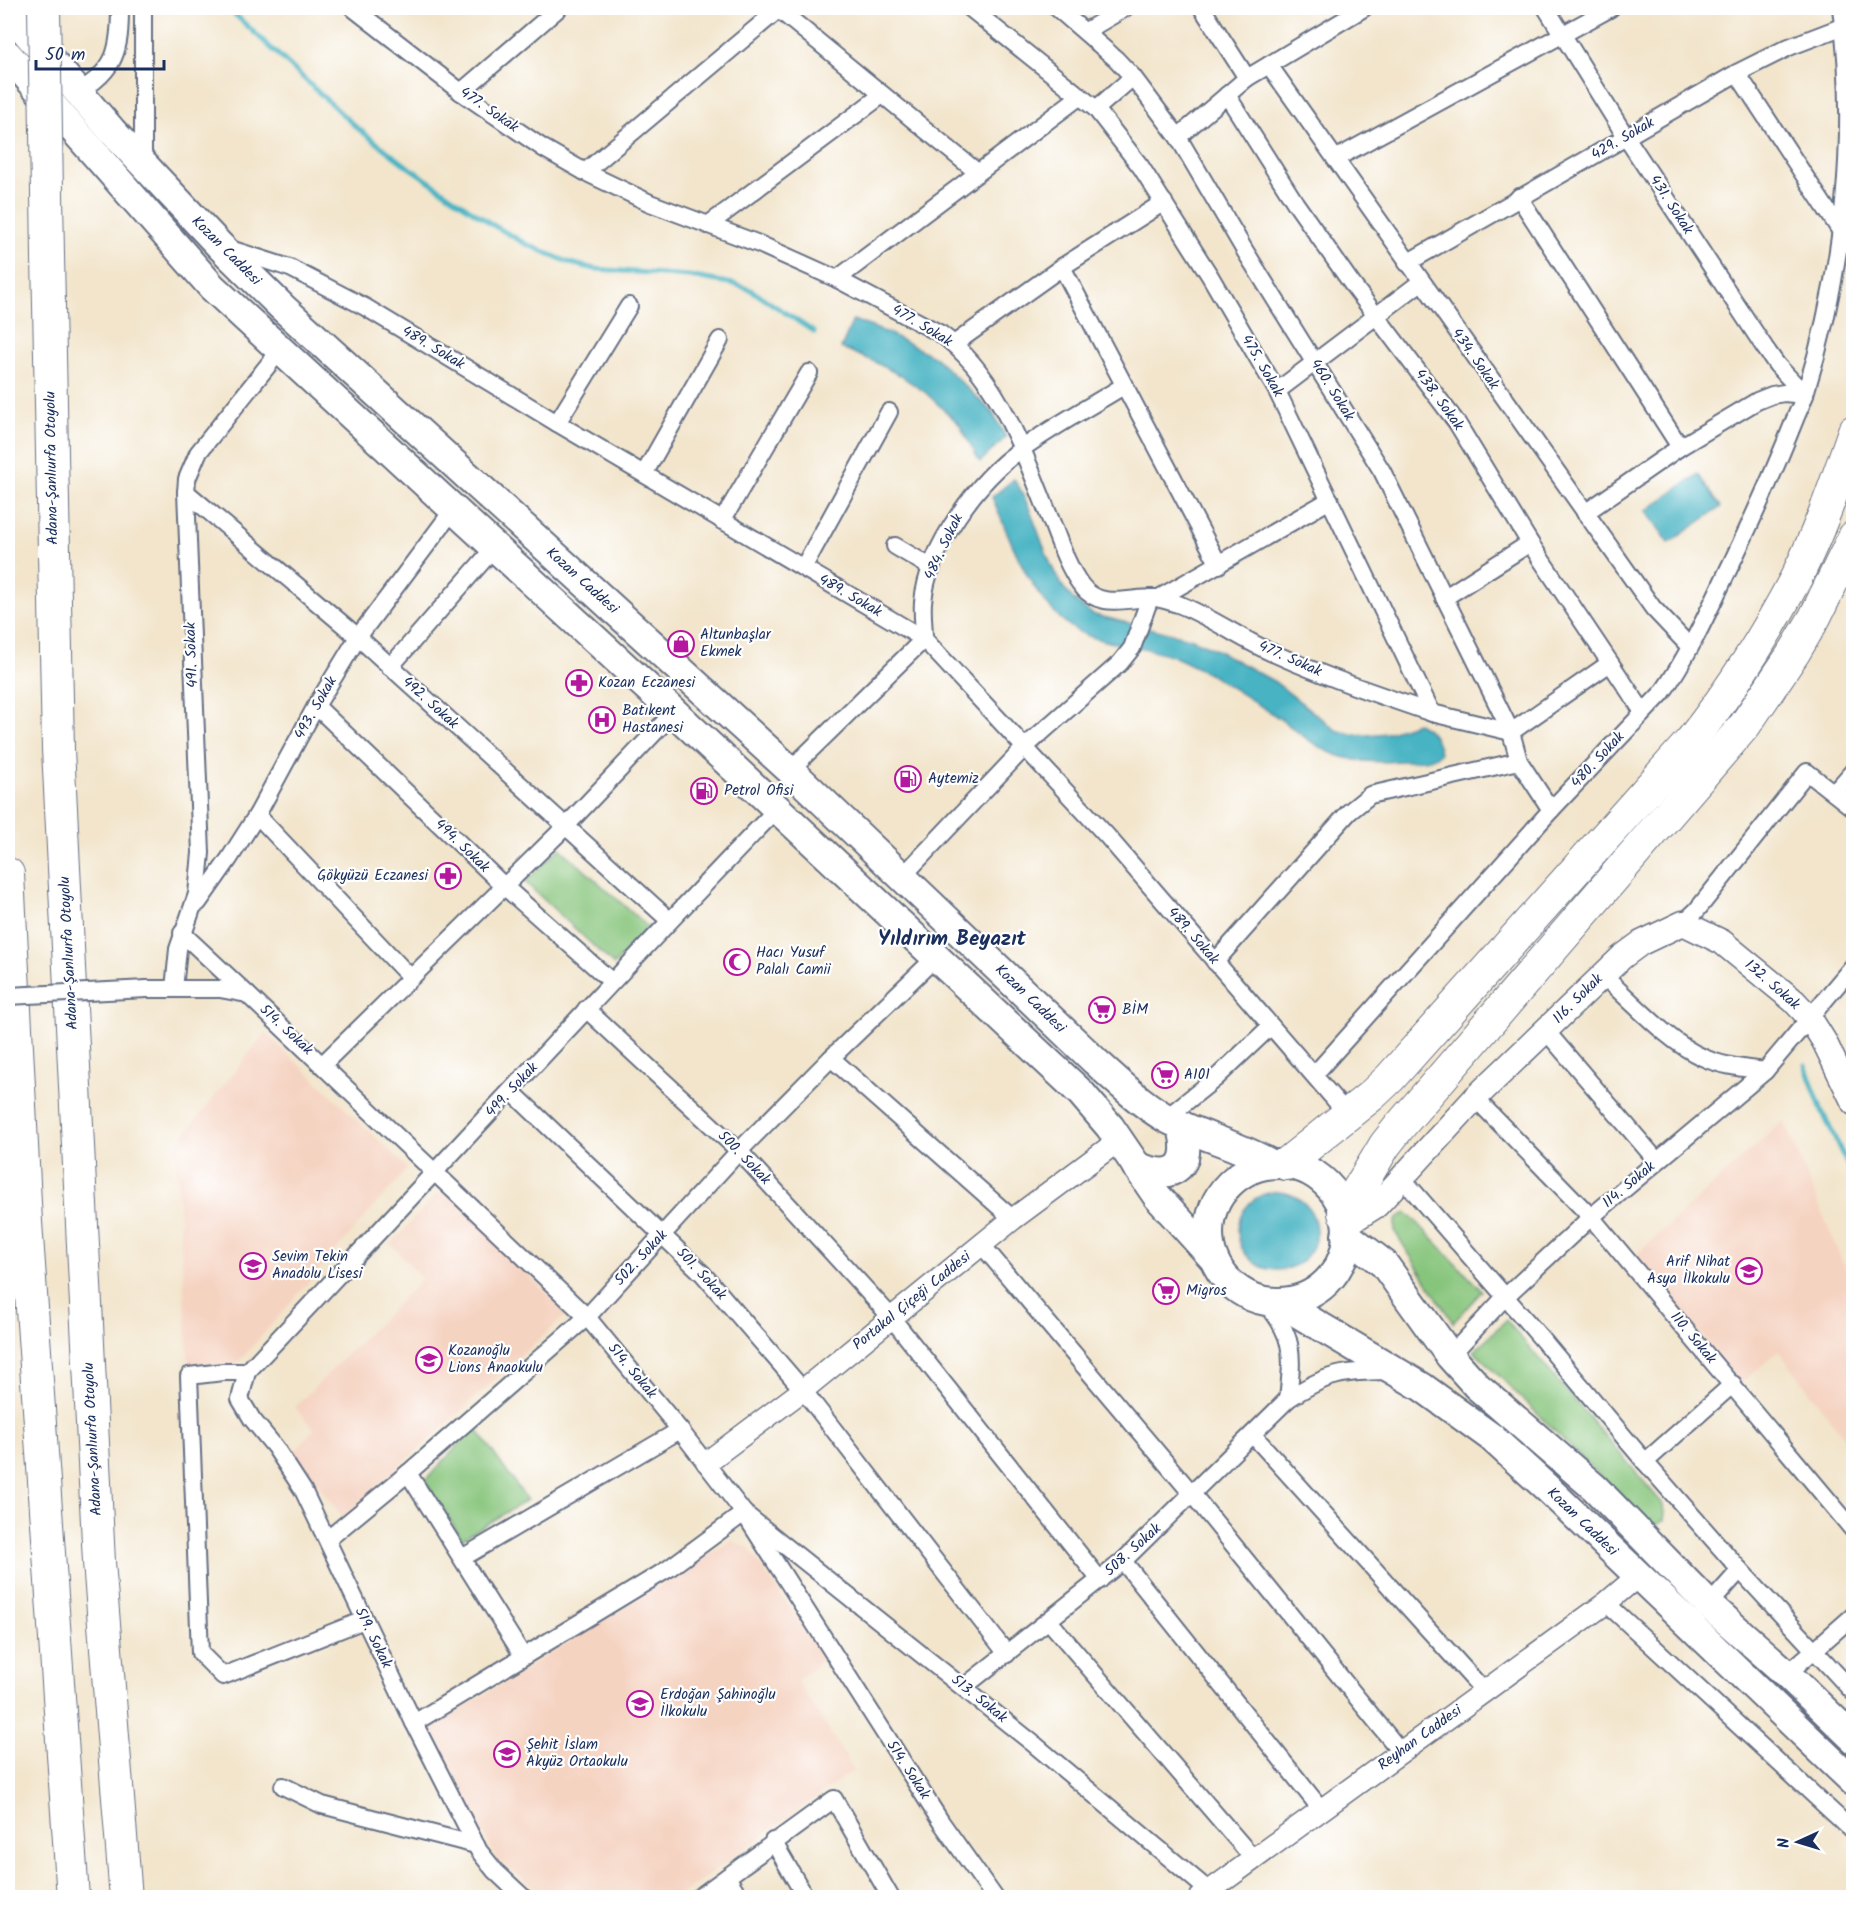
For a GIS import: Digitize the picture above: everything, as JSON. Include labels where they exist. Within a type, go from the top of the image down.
[{"type":"highway","name":"Adana-Şanlıurfa Otoyolu","points":[[44,8],[58,749],[99,1562],[126,1898]]},
{"type":"highway","name":"Kozan Caddesi","points":[[8,11],[143,165],[220,246],[291,315],[790,770],[1095,1061],[1131,1092],[1174,1121],[1278,1164]]},
{"type":"highway","name":"Kozan Caddesi","points":[[8,55],[212,287],[674,712],[1082,1093],[1176,1218],[1213,1258]]},
{"type":"highway","points":[[1278,1164],[1348,1115],[1398,1069],[1651,788],[1717,708],[1776,614],[1798,574],[1829,501],[1854,431]]},
{"type":"highway","points":[[1345,1224],[1385,1145],[1400,1126],[1745,725],[1810,625],[1854,537]]},
{"type":"highway","points":[[8,874],[27,1246],[73,1898]]},
{"type":"highway","points":[[1136,1166],[1160,1173],[1173,1171],[1182,1163],[1186,1154],[1187,1142],[1174,1121]]},
{"type":"highway","points":[[1278,1164],[1302,1168],[1318,1177],[1338,1199],[1345,1224],[1344,1251],[1338,1266],[1323,1285],[1303,1297],[1271,1301],[1242,1292],[1225,1277],[1213,1258],[1210,1247],[1209,1222],[1219,1196],[1236,1178],[1250,1169],[1278,1164]]},
{"type":"highway","points":[[1345,1224],[1384,1264],[1450,1356],[1477,1386],[1595,1488],[1710,1605],[1787,1674],[1854,1739]]},
{"type":"highway","name":"Kozan Caddesi","points":[[1271,1301],[1396,1371],[1491,1437],[1854,1782]]},
{"type":"main road","name":"116. Sokak","points":[[1345,1224],[1377,1205],[1475,1098],[1622,957],[1641,943],[1683,923]]},
{"type":"main road","name":"132. Sokak","points":[[1683,923],[1722,942],[1794,1001],[1809,1017],[1824,1041],[1854,1103]]},
{"type":"street","points":[[78,92],[98,79],[109,68],[115,57],[120,8]]},
{"type":"street","points":[[143,8],[143,165]]},
{"type":"street","points":[[461,92],[559,8]]},
{"type":"street","points":[[585,171],[778,8],[977,172]]},
{"type":"street","name":"475. Sokak","points":[[970,8],[1096,109],[1164,202],[1277,391],[1432,713]]},
{"type":"street","name":"460. Sokak","points":[[1057,8],[1086,31],[1133,77],[1178,137],[1245,251],[1382,471],[1511,732],[1519,761],[1551,810]]},
{"type":"street","points":[[1086,31],[1125,8]]},
{"type":"street","points":[[1202,8],[1247,78]]},
{"type":"street","points":[[1178,137],[1247,78],[1364,8]]},
{"type":"street","name":"431. Sokak","points":[[1546,8],[1626,137],[1777,365],[1805,395]]},
{"type":"street","points":[[1335,159],[1611,8]]},
{"type":"street","name":"480. Sokak","points":[[1314,1075],[1551,810],[1662,693],[1677,672],[1690,647],[1761,501],[1805,395],[1831,288],[1844,204],[1849,144],[1849,106],[1841,8]]},
{"type":"street","name":"477. Sokak","points":[[364,10],[461,92],[543,148],[650,203],[759,244],[837,279],[941,334],[954,344],[983,375],[994,392],[1021,449],[1068,563],[1081,586],[1094,598],[1107,602],[1155,598],[1178,604],[1207,617],[1273,654],[1353,686],[1432,713]]},
{"type":"street","name":"429. Sokak","points":[[1407,263],[1737,72],[1789,47],[1844,26]]},
{"type":"street","name":"434. Sokak","points":[[1269,65],[1653,608],[1690,647]]},
{"type":"street","points":[[1737,72],[1840,230]]},
{"type":"street","points":[[1096,109],[1133,77]]},
{"type":"street","points":[[708,225],[882,95]]},
{"type":"street","name":"438. Sokak","points":[[1227,95],[1296,204],[1376,316],[1457,423],[1530,543],[1643,712]]},
{"type":"street","points":[[837,279],[1079,96]]},
{"type":"street","points":[[1519,197],[1680,447]]},
{"type":"street","points":[[954,344],[1062,267],[1164,202]]},
{"type":"street","name":"489. Sokak","points":[[220,246],[290,268],[365,307],[924,639],[1107,836],[1348,1115]]},
{"type":"street","points":[[1062,267],[1219,565]]},
{"type":"street","points":[[1277,391],[1421,282]]},
{"type":"street","points":[[557,423],[628,306]]},
{"type":"street","points":[[644,474],[720,340]]},
{"type":"street","name":"491. Sokak","points":[[174,989],[175,964],[182,933],[197,894],[201,853],[187,478],[198,453],[281,349]]},
{"type":"street","points":[[722,521],[809,373]]},
{"type":"street","name":"484. Sokak","points":[[924,639],[923,601],[932,568],[963,507],[987,479],[1021,449],[1125,385]]},
{"type":"street","points":[[1585,513],[1680,447],[1772,394],[1805,395]]},
{"type":"street","points":[[803,568],[889,412]]},
{"type":"street","name":"492. Sokak","points":[[186,492],[358,637],[669,920]]},
{"type":"street","points":[[902,877],[1026,747],[1120,663],[1132,648],[1155,598],[1219,565],[1330,500]]},
{"type":"street","name":"493. Sokak","points":[[190,914],[257,815],[316,706],[358,637],[453,510]]},
{"type":"street","points":[[1444,598],[1530,543]]},
{"type":"street","points":[[895,546],[932,568]]},
{"type":"street","points":[[390,667],[494,548]]},
{"type":"street","points":[[790,770],[924,639]]},
{"type":"street","points":[[1432,713],[1511,732],[1610,663]]},
{"type":"street","name":"494. Sokak","points":[[316,706],[504,887],[610,981]]},
{"type":"street","points":[[322,1064],[565,827],[674,712]]},
{"type":"street","points":[[1215,962],[1348,812],[1370,795],[1519,761]]},
{"type":"street","points":[[1854,770],[1834,793],[1854,809]]},
{"type":"street","name":"116. Sokak","points":[[1683,923],[1702,904],[1807,772],[1834,793]]},
{"type":"street","name":"499. Sokak","points":[[247,1372],[436,1172],[610,981],[777,809]]},
{"type":"street","points":[[257,815],[411,977]]},
{"type":"street","points":[[182,933],[247,994]]},
{"type":"street","name":"502. Sokak","points":[[328,1539],[408,1473],[587,1317],[739,1151],[936,957]]},
{"type":"street","name":"114. Sokak","points":[[1450,1356],[1505,1297],[1591,1217],[1764,1071],[1854,964]]},
{"type":"street","points":[[1602,975],[1668,1034],[1691,1051],[1720,1063],[1764,1071]]},
{"type":"street","name":"514. Sokak","points":[[8,996],[147,988],[220,989],[247,994],[587,1317],[707,1462],[744,1513],[941,1822],[995,1898]]},
{"type":"street","name":"500. Sokak","points":[[586,1009],[739,1151],[891,1317],[1100,1580]]},
{"type":"street","points":[[1174,1121],[1271,1026]]},
{"type":"street","points":[[1546,1031],[1657,1161]]},
{"type":"street","points":[[831,1058],[1013,1219]]},
{"type":"street","name":"501. Sokak","points":[[511,1091],[703,1274],[803,1390],[1007,1654]]},
{"type":"street","name":"110. Sokak","points":[[1475,1098],[1591,1217],[1854,1531]]},
{"type":"street","name":"Portakal Çiçeği Caddesi","points":[[707,1462],[803,1390],[1013,1219],[1118,1141]]},
{"type":"street","points":[[1402,1178],[1644,1462],[1854,1693]]},
{"type":"street","points":[[981,1244],[1192,1495],[1401,1752]]},
{"type":"street","points":[[1271,1301],[1289,1341],[1291,1361],[1288,1399]]},
{"type":"street","name":"508. Sokak","points":[[964,1687],[1123,1561],[1288,1399],[1317,1381],[1338,1374],[1396,1371]]},
{"type":"street","points":[[247,1372],[189,1376],[200,1653],[223,1676],[364,1620]]},
{"type":"street","name":"519. Sokak","points":[[247,1372],[240,1399],[252,1419],[291,1470],[328,1539],[364,1620],[476,1845],[495,1870],[524,1898]]},
{"type":"street","points":[[1644,1462],[1733,1384]]},
{"type":"street","points":[[462,1558],[680,1430]]},
{"type":"street","points":[[1253,1435],[1484,1691]]},
{"type":"street","points":[[408,1473],[524,1656]]},
{"type":"street","points":[[414,1723],[668,1569],[744,1513]]},
{"type":"street","name":"513. Sokak","points":[[744,1513],[1035,1744],[1204,1894]]},
{"type":"street","points":[[1123,1561],[1321,1809]]},
{"type":"street","points":[[1710,1605],[1740,1570]]},
{"type":"street","name":"Reyhan Caddesi","points":[[1204,1894],[1606,1603],[1638,1576]]},
{"type":"street","points":[[1606,1603],[1854,1832]]},
{"type":"street","points":[[1787,1674],[1854,1615]]},
{"type":"street","points":[[1049,1621],[1253,1858]]},
{"type":"street","points":[[283,1786],[322,1805],[476,1845]]},
{"type":"street","points":[[698,1898],[773,1841],[834,1799],[891,1898]]},
{"type":"street","points":[[773,1841],[806,1898]]},
{"type":"street","points":[[727,1876],[740,1898]]},
{"type":"shaded area","name":"Sevim Tekin Anadolu Lisesi","points":[[266,1033],[408,1168],[237,1364],[189,1368],[175,1146]]},
{"type":"shaded area","name":"Arif Nihat Asya İlkokulu","points":[[1784,1120],[1853,1288],[1853,1434],[1846,1440],[1779,1351],[1740,1384],[1637,1254]]},
{"type":"shaded area","name":"Kozanoğlu Lions Anaokulu","points":[[437,1194],[452,1195],[567,1314],[343,1518],[293,1453],[314,1429],[295,1407],[422,1279],[391,1244]]},
{"type":"shaded area","name":"Erdoğan Şahinoğlu İlkokulu","points":[[731,1541],[748,1547],[825,1658],[797,1681],[854,1770],[678,1897],[540,1897],[531,1884],[497,1860],[430,1728]]},
{"type":"green space","points":[[560,848],[648,927],[614,965],[525,882]]},
{"type":"green space","points":[[1406,1213],[1482,1291],[1453,1323],[1395,1232],[1396,1220]]},
{"type":"green space","points":[[1506,1320],[1662,1503],[1665,1511],[1664,1520],[1657,1525],[1647,1523],[1474,1351]]},
{"type":"green space","points":[[475,1427],[527,1500],[462,1539],[425,1481]]},
{"type":"water","points":[[853,320],[888,333],[935,357],[992,412],[1006,437],[980,462],[959,424],[926,393],[875,362],[841,348]]},
{"type":"water","points":[[1698,474],[1721,507],[1669,543],[1646,511]]},
{"type":"water","points":[[1014,479],[1024,496],[1054,572],[1078,603],[1095,615],[1190,638],[1215,649],[1275,682],[1336,730],[1368,735],[1387,733],[1417,723],[1433,735],[1440,753],[1424,760],[1382,762],[1358,760],[1333,754],[1238,691],[1188,663],[1163,653],[1094,638],[1071,627],[1044,600],[1023,568],[992,497]]},
{"type":"water","points":[[1269,1192],[1285,1192],[1299,1198],[1310,1209],[1316,1223],[1316,1239],[1310,1253],[1299,1264],[1285,1270],[1269,1270],[1255,1264],[1244,1253],[1238,1239],[1238,1223],[1244,1209],[1255,1198]]},
{"type":"waterway","points":[[228,8],[356,127],[407,166],[493,225],[526,244],[570,263],[595,269],[689,276],[734,284],[751,290],[814,332]]},
{"type":"waterway","points":[[1805,1065],[1822,1111],[1854,1179]]},
{"type":"place","name":"Altunbaşlar Ekmek","points":[[681,644]]},
{"type":"place","name":"Kozan Eczanesi","points":[[579,683]]},
{"type":"place","name":"Batıkent Hastanesi","points":[[602,720]]},
{"type":"place","name":"Aytemiz","points":[[908,779]]},
{"type":"place","name":"Petrol Ofisi","points":[[704,791]]},
{"type":"place","name":"Gökyüzü Eczanesi","points":[[448,876]]},
{"type":"place","name":"Hacı Yusuf Palalı Camii","points":[[737,962]]},
{"type":"place","name":"BİM","points":[[1102,1010]]},
{"type":"place","name":"A101","points":[[1165,1075]]},
{"type":"place","name":"Sevim Tekin Anadolu Lisesi","points":[[253,1266]]},
{"type":"place","name":"Arif Nihat Asya İlkokulu","points":[[1749,1271]]},
{"type":"place","name":"Migros","points":[[1166,1291]]},
{"type":"place","name":"Kozanoğlu Lions Anaokulu","points":[[429,1360]]},
{"type":"place","name":"Erdoğan Şahinoğlu İlkokulu","points":[[640,1704]]},
{"type":"place","name":"Şehit İslam Akyüz Ortaokulu","points":[[507,1754]]},
{"type":"district","name":"Yıldırım Beyazıt","points":[[952,939]]}]
